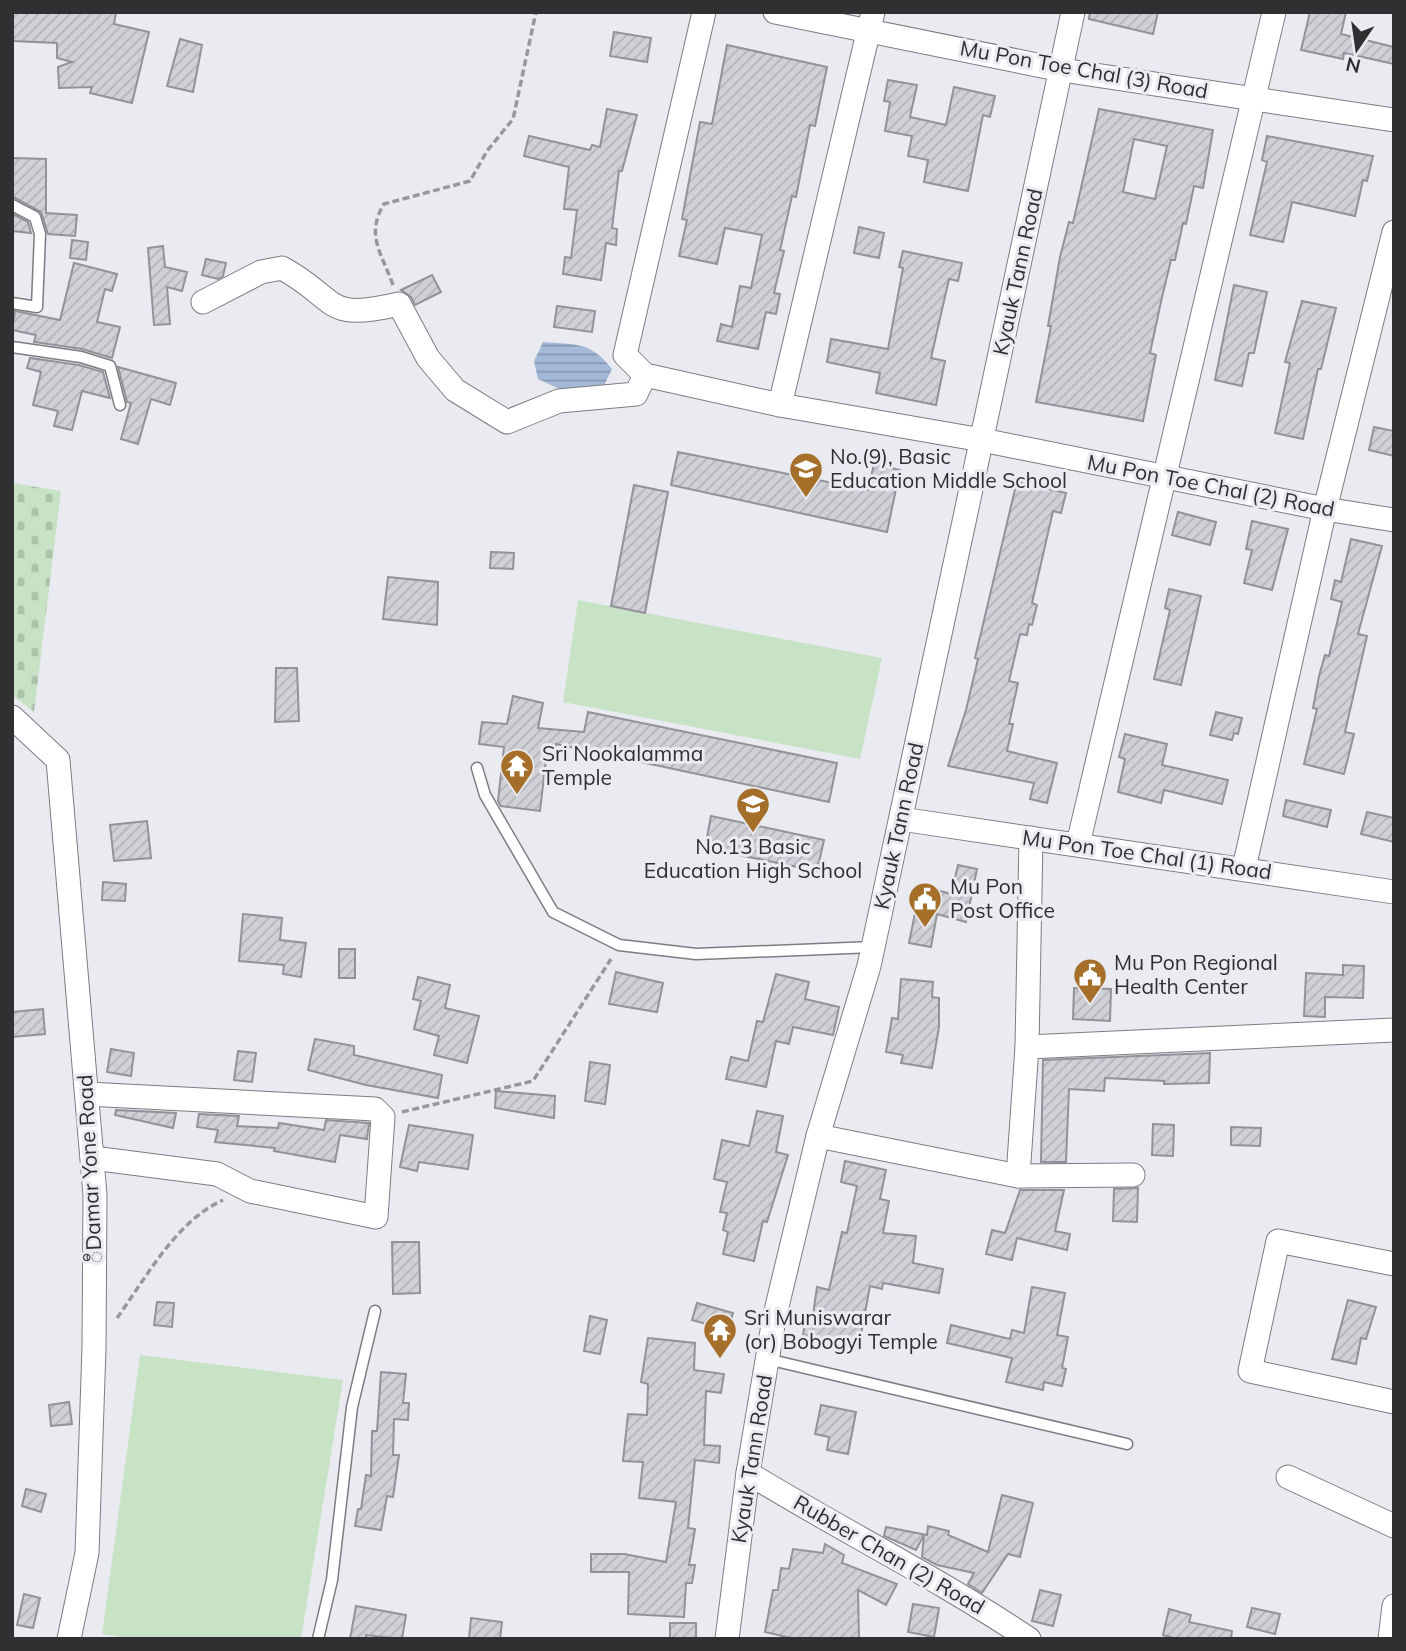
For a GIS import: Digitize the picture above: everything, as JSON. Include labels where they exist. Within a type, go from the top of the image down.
[{"type":"street","points":[[203,302],[261,272],[282,268],[339,310],[364,312],[399,304],[428,358],[456,390],[507,422],[559,401],[636,394],[645,375],[625,355],[704,12]]},
{"type":"street","name":"Mu Pon Toe Chal (3) Road","points":[[775,12],[871,21],[1062,69],[1394,120]]},
{"type":"street","name":"Kyauk Tann Road","points":[[727,1639],[748,1473],[774,1319],[818,1136],[873,947],[1073,12]]},
{"type":"street","points":[[1077,844],[1274,12]]},
{"type":"street","points":[[780,405],[871,21]]},
{"type":"street","points":[[1244,869],[1325,509],[1394,232]]},
{"type":"street","name":"Mu Pon Toe Chal (2) Road","points":[[645,375],[780,405],[982,440],[1325,509],[1394,520]]},
{"type":"street","name":"ီDamar Yone Road","points":[[12,717],[58,760],[93,1158],[94,1348],[87,1553],[69,1639]]},
{"type":"street","name":"Mu Pon Toe Chal (1) Road","points":[[901,819],[1394,892]]},
{"type":"street","points":[[1018,1176],[1027,1047],[1031,838]]},
{"type":"street","points":[[1027,1047],[1394,1030]]},
{"type":"street","points":[[87,1094],[375,1109],[383,1117],[376,1217],[250,1191],[216,1174],[93,1158]]},
{"type":"street","points":[[818,1136],[1018,1176],[1133,1175]]},
{"type":"street","points":[[1394,1264],[1278,1241],[1250,1371],[1394,1402]]},
{"type":"street","name":"Rubber Chan (2) Road","points":[[748,1473],[845,1531],[918,1568],[1029,1639]]},
{"type":"street","points":[[1288,1476],[1394,1526]]},
{"type":"street","points":[[1390,1639],[1394,1606]]},
{"type":"lane","points":[[12,205],[35,217],[40,234],[37,307],[12,303]]},
{"type":"lane","points":[[12,347],[81,357],[110,366],[120,405]]},
{"type":"lane","points":[[477,768],[485,795],[553,912],[620,946],[696,954],[873,947]]},
{"type":"lane","points":[[318,1639],[332,1580],[352,1407],[375,1311]]},
{"type":"lane","points":[[767,1359],[1127,1444]]},
{"type":"path","points":[[399,304],[376,238],[374,220],[384,204],[470,181],[487,151],[513,119],[536,12]]},
{"type":"path","points":[[383,1117],[533,1081],[620,946]]},
{"type":"path","points":[[94,1348],[169,1246],[219,1201],[250,1191]]},
{"type":"green space","points":[[12,483],[61,491],[34,712],[12,695]]},
{"type":"green space","points":[[578,600],[882,658],[860,759],[563,702]]},
{"type":"green space","points":[[140,1355],[343,1380],[301,1639],[135,1639],[102,1634]]},
{"type":"water","points":[[543,342],[574,344],[597,353],[612,369],[601,392],[568,393],[538,379],[534,361]]},
{"type":"building","points":[[12,12],[116,12],[114,24],[149,32],[132,103],[90,93],[92,87],[59,88],[58,67],[72,62],[57,58],[57,43],[12,41]]},
{"type":"building","points":[[1090,12],[1158,12],[1153,34],[1089,19]]},
{"type":"building","points":[[1310,12],[1346,12],[1341,34],[1394,47],[1394,64],[1344,53],[1343,59],[1301,50]]},
{"type":"building","points":[[614,32],[651,38],[647,62],[610,56]]},
{"type":"building","points":[[180,39],[202,45],[193,92],[167,86]]},
{"type":"building","points":[[727,45],[827,67],[815,126],[810,125],[796,197],[792,196],[780,250],[784,251],[774,293],[780,294],[776,314],[766,312],[758,349],[717,341],[721,324],[732,327],[740,286],[751,288],[762,235],[725,228],[717,264],[679,256],[687,220],[682,219],[700,122],[712,124]]},
{"type":"building","points":[[888,80],[917,85],[910,117],[946,125],[954,87],[995,96],[990,117],[983,115],[968,191],[924,182],[928,160],[908,156],[912,136],[885,131],[890,102],[884,101]]},
{"type":"building","points":[[607,109],[637,115],[622,171],[619,171],[612,228],[617,229],[616,245],[606,243],[601,280],[563,274],[565,257],[571,258],[577,210],[564,209],[569,167],[524,156],[529,136],[590,150],[592,145],[600,147]]},
{"type":"building","points":[[1099,109],[1213,130],[1203,188],[1194,186],[1186,224],[1183,223],[1175,260],[1171,260],[1162,297],[1150,353],[1156,355],[1143,421],[1036,402],[1051,326],[1048,326],[1060,257],[1069,222],[1073,223]],"holes":[[[1134,139],[1167,146],[1155,199],[1123,192]]]},
{"type":"building","points":[[1267,136],[1373,156],[1367,181],[1363,180],[1355,216],[1292,202],[1283,242],[1250,235],[1267,162],[1262,160]]},
{"type":"building","points":[[13,158],[46,159],[46,213],[77,215],[75,236],[48,234],[41,212],[13,197]]},
{"type":"building","points":[[13,214],[28,222],[31,233],[13,231]]},
{"type":"building","points":[[859,227],[884,233],[879,258],[854,253]]},
{"type":"building","points":[[72,240],[88,242],[86,260],[70,258]]},
{"type":"building","points":[[163,246],[165,267],[187,272],[182,291],[167,287],[170,324],[154,325],[148,248]]},
{"type":"building","points":[[903,251],[962,263],[958,281],[949,279],[931,358],[945,361],[936,405],[876,393],[880,373],[827,362],[831,339],[888,349],[903,268],[899,267]]},
{"type":"building","points":[[206,259],[226,263],[223,276],[218,279],[202,275]]},
{"type":"building","points":[[74,263],[117,274],[112,291],[105,289],[97,322],[120,327],[112,358],[82,349],[34,342],[36,335],[12,330],[15,311],[60,320]]},
{"type":"building","points":[[432,275],[441,292],[415,305],[411,297],[401,290]]},
{"type":"building","points":[[1234,285],[1267,292],[1254,353],[1249,353],[1242,386],[1215,380]]},
{"type":"building","points":[[1302,301],[1336,308],[1321,369],[1318,369],[1303,439],[1275,433],[1290,363],[1285,362]]},
{"type":"building","points":[[557,306],[595,311],[592,332],[554,327]]},
{"type":"building","points":[[30,358],[79,365],[103,372],[110,398],[82,391],[72,430],[54,426],[58,411],[33,405],[41,372],[27,368]]},
{"type":"building","points":[[118,367],[176,383],[170,405],[151,399],[138,444],[121,439],[131,403],[127,402]]},
{"type":"building","points":[[1374,427],[1394,431],[1394,456],[1369,450]]},
{"type":"building","points":[[678,452],[868,490],[874,464],[900,470],[887,532],[671,485]]},
{"type":"building","points":[[1017,481],[1066,493],[1061,513],[1053,511],[1032,603],[1037,605],[1032,625],[1029,624],[1027,635],[1020,634],[1009,681],[1018,683],[1009,724],[1013,724],[1007,751],[1057,763],[1047,803],[1030,799],[1034,783],[948,766],[966,710],[978,659],[975,658]]},
{"type":"building","points":[[634,485],[668,492],[645,613],[611,606]]},
{"type":"building","points":[[1178,512],[1216,522],[1210,545],[1172,535]]},
{"type":"building","points":[[1252,521],[1288,529],[1272,590],[1244,583],[1252,550],[1246,549]]},
{"type":"building","points":[[1351,539],[1382,546],[1358,634],[1367,636],[1345,732],[1354,734],[1344,774],[1304,764],[1317,709],[1313,708],[1319,676],[1325,655],[1329,656],[1342,602],[1331,599],[1335,580],[1341,582]]},
{"type":"building","points":[[491,552],[514,553],[513,569],[490,568]]},
{"type":"building","points":[[388,577],[438,582],[437,625],[383,619]]},
{"type":"building","points":[[1169,589],[1201,596],[1181,685],[1154,679],[1170,610],[1165,608]]},
{"type":"building","points":[[276,668],[297,668],[299,721],[275,722]]},
{"type":"building","points":[[513,696],[543,703],[538,728],[584,732],[588,712],[837,763],[829,802],[556,744],[555,752],[547,751],[540,811],[501,806],[498,801],[504,747],[479,744],[482,722],[507,724]]},
{"type":"building","points":[[1216,712],[1242,718],[1238,734],[1234,733],[1232,740],[1210,735]]},
{"type":"building","points":[[1125,734],[1167,744],[1162,765],[1228,780],[1222,804],[1164,790],[1161,803],[1118,792],[1125,759],[1119,757]]},
{"type":"building","points":[[1286,800],[1331,810],[1327,827],[1283,816]]},
{"type":"building","points":[[1367,812],[1394,818],[1394,842],[1361,834]]},
{"type":"building","points":[[711,816],[824,840],[817,871],[705,848]]},
{"type":"building","points":[[147,821],[151,858],[114,861],[110,825]]},
{"type":"building","points":[[958,865],[977,869],[966,922],[937,914],[931,947],[909,943],[915,913],[919,914],[926,887],[951,894]]},
{"type":"building","points":[[103,882],[126,884],[125,901],[102,900]]},
{"type":"building","points":[[243,914],[282,918],[280,940],[306,943],[301,977],[283,974],[284,965],[239,961]]},
{"type":"building","points":[[339,949],[355,949],[355,978],[339,978]]},
{"type":"building","points":[[1343,965],[1364,966],[1363,998],[1325,997],[1325,1017],[1304,1016],[1306,973],[1343,975]]},
{"type":"building","points":[[616,972],[663,983],[657,1012],[609,1004]]},
{"type":"building","points":[[776,974],[809,982],[805,999],[839,1007],[833,1035],[793,1027],[789,1044],[776,1041],[766,1087],[726,1079],[731,1057],[748,1061],[757,1021],[763,1022]]},
{"type":"building","points":[[418,977],[450,985],[445,1008],[479,1016],[467,1063],[434,1055],[439,1036],[414,1029],[421,1001],[413,999]]},
{"type":"building","points":[[901,979],[933,982],[932,997],[939,998],[939,1027],[932,1068],[901,1063],[903,1055],[886,1052],[892,1018],[898,1019]]},
{"type":"building","points":[[1074,988],[1111,989],[1110,1021],[1073,1019]]},
{"type":"building","points":[[43,1009],[45,1034],[12,1037],[12,1012]]},
{"type":"building","points":[[315,1039],[354,1046],[354,1055],[442,1075],[438,1098],[366,1085],[308,1070]]},
{"type":"building","points":[[111,1049],[134,1053],[131,1076],[107,1072]]},
{"type":"building","points":[[238,1051],[256,1053],[252,1082],[234,1080]]},
{"type":"building","points":[[1210,1053],[1209,1083],[1164,1084],[1164,1081],[1105,1078],[1104,1091],[1069,1089],[1066,1162],[1041,1162],[1043,1060]]},
{"type":"building","points":[[590,1062],[610,1065],[605,1104],[585,1101]]},
{"type":"building","points":[[496,1091],[555,1096],[554,1118],[495,1108]]},
{"type":"building","points":[[116,1110],[176,1113],[173,1128],[115,1115]]},
{"type":"building","points":[[757,1111],[783,1116],[776,1152],[788,1155],[767,1222],[763,1221],[754,1261],[723,1254],[728,1232],[723,1230],[727,1213],[720,1212],[727,1182],[714,1179],[722,1140],[749,1146]]},
{"type":"building","points":[[199,1114],[239,1116],[237,1126],[278,1128],[279,1123],[324,1130],[326,1120],[369,1123],[367,1139],[340,1135],[335,1162],[274,1151],[275,1148],[215,1142],[218,1130],[197,1127]]},
{"type":"building","points":[[1153,1124],[1174,1125],[1173,1156],[1152,1155]]},
{"type":"building","points":[[409,1125],[473,1135],[468,1169],[419,1162],[417,1171],[400,1167]]},
{"type":"building","points":[[1231,1127],[1261,1128],[1260,1146],[1231,1145]]},
{"type":"building","points":[[845,1161],[886,1170],[880,1199],[889,1201],[883,1233],[916,1236],[913,1263],[943,1269],[939,1293],[883,1283],[882,1289],[870,1286],[859,1345],[803,1335],[807,1314],[813,1315],[817,1287],[829,1290],[842,1232],[847,1233],[857,1186],[841,1182]]},
{"type":"building","points":[[1138,1188],[1137,1222],[1113,1221],[1114,1189]]},
{"type":"building","points":[[1020,1190],[1064,1190],[1055,1231],[1070,1234],[1067,1250],[1017,1238],[1012,1260],[986,1254],[992,1230],[1005,1233]]},
{"type":"building","points":[[392,1242],[419,1242],[420,1293],[393,1294]]},
{"type":"building","points":[[1032,1287],[1065,1293],[1057,1335],[1068,1337],[1062,1368],[1066,1369],[1062,1386],[1044,1382],[1043,1390],[1006,1382],[1012,1358],[947,1343],[951,1325],[1010,1339],[1012,1330],[1024,1333]]},
{"type":"building","points":[[1348,1300],[1376,1307],[1366,1339],[1361,1338],[1356,1364],[1332,1359]]},
{"type":"building","points":[[157,1302],[174,1303],[172,1327],[154,1325]]},
{"type":"building","points":[[697,1303],[733,1313],[728,1330],[692,1320]]},
{"type":"building","points":[[590,1316],[607,1320],[600,1354],[584,1351]]},
{"type":"building","points":[[648,1338],[695,1343],[694,1370],[724,1374],[721,1393],[706,1391],[704,1445],[720,1446],[719,1463],[695,1460],[688,1528],[695,1529],[689,1565],[695,1565],[692,1583],[686,1583],[684,1617],[628,1614],[629,1572],[591,1572],[591,1554],[624,1554],[666,1562],[676,1502],[639,1498],[643,1462],[623,1461],[628,1414],[647,1415],[648,1384],[641,1382]]},
{"type":"building","points":[[381,1372],[406,1374],[403,1403],[409,1403],[408,1420],[394,1419],[393,1455],[399,1455],[393,1497],[387,1496],[381,1530],[355,1526],[358,1509],[361,1509],[366,1475],[371,1476],[372,1431],[377,1431]]},
{"type":"building","points":[[69,1402],[72,1424],[51,1426],[49,1405]]},
{"type":"building","points":[[821,1405],[856,1412],[848,1454],[827,1450],[829,1437],[815,1434]]},
{"type":"building","points":[[26,1489],[46,1494],[41,1512],[22,1506]]},
{"type":"building","points":[[1002,1495],[1033,1503],[1020,1557],[1008,1554],[982,1593],[968,1584],[974,1573],[937,1565],[922,1557],[924,1535],[916,1550],[884,1536],[886,1527],[927,1535],[928,1526],[949,1531],[948,1535],[988,1552]]},
{"type":"building","points":[[825,1544],[844,1555],[842,1563],[897,1584],[886,1605],[858,1590],[859,1639],[795,1639],[765,1632],[773,1590],[778,1590],[781,1568],[789,1569],[793,1549],[823,1553]]},
{"type":"building","points":[[1040,1590],[1061,1595],[1053,1626],[1032,1621]]},
{"type":"building","points":[[24,1594],[40,1598],[33,1628],[17,1625]]},
{"type":"building","points":[[913,1604],[939,1608],[934,1637],[908,1632]]},
{"type":"building","points":[[356,1606],[406,1615],[402,1639],[366,1635],[366,1639],[350,1639]]},
{"type":"building","points":[[1252,1608],[1280,1614],[1275,1634],[1247,1627]]},
{"type":"building","points":[[1169,1609],[1191,1615],[1189,1622],[1232,1631],[1231,1639],[1177,1639],[1163,1635]]},
{"type":"building","points":[[471,1618],[502,1622],[500,1639],[469,1639]]},
{"type":"building","points":[[670,1623],[696,1623],[696,1639],[670,1639]]},
{"type":"place","name":"No.(9), Basic Education Middle School","points":[[806,499]]},
{"type":"place","name":"Sri Nookalamma Temple","points":[[517,796]]},
{"type":"place","name":"No.13 Basic Education High School","points":[[753,834]]},
{"type":"place","name":"Mu Pon Post Office","points":[[925,929]]},
{"type":"place","name":"Mu Pon Regional Health Center","points":[[1090,1005]]},
{"type":"place","name":"Sri Muniswarar (or) Bobogyi Temple","points":[[720,1360]]}]
